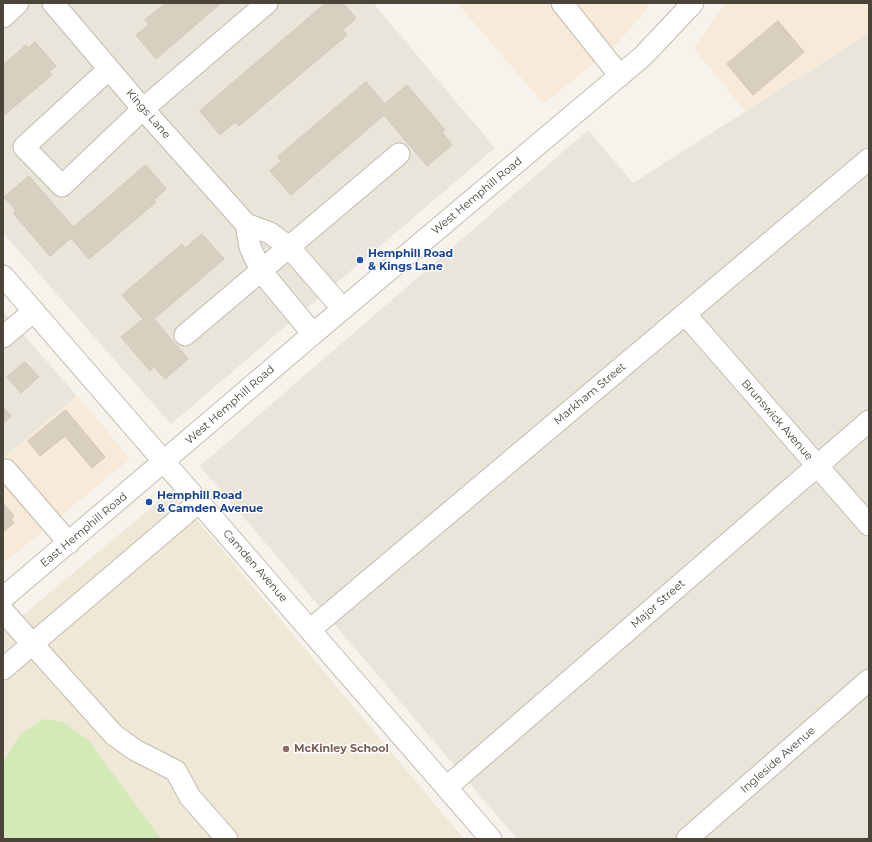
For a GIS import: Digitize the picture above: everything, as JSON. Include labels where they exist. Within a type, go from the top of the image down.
[{"type":"street","points":[[3,17],[18,3]]},
{"type":"street","name":"Kings Lane","points":[[53,3],[109,70],[246,224],[270,233],[289,246],[343,309]]},
{"type":"street","points":[[109,70],[24,147],[62,186],[143,108],[267,3]]},
{"type":"street","points":[[562,3],[620,76]]},
{"type":"street","name":"West Hemphill Road","points":[[165,462],[313,334],[620,76],[643,56],[693,3]]},
{"type":"street","points":[[185,335],[399,154]]},
{"type":"street","name":"Markham Street","points":[[311,629],[869,159]]},
{"type":"street","points":[[246,224],[250,247],[261,271],[313,334]]},
{"type":"street","name":"Camden Avenue","points":[[3,276],[311,629],[491,839]]},
{"type":"street","points":[[3,338],[34,311]]},
{"type":"street","name":"Brunswick Avenue","points":[[685,314],[869,526]]},
{"type":"street","name":"Major Street","points":[[447,787],[869,421]]},
{"type":"street","name":"East Hemphill Road","points":[[3,598],[165,462]]},
{"type":"street","points":[[6,470],[69,543]]},
{"type":"street","points":[[3,669],[199,502]]},
{"type":"street","points":[[3,611],[114,735],[135,750],[176,771],[190,797],[227,839]]},
{"type":"street","name":"Ingleside Avenue","points":[[687,839],[869,680]]},
{"type":"shaded area","points":[[3,3],[373,3],[495,148],[171,424],[3,233]]},
{"type":"shaded area","points":[[457,3],[652,3],[616,45],[544,104]]},
{"type":"shaded area","points":[[726,3],[869,3],[869,33],[745,111],[694,48]]},
{"type":"shaded area","points":[[869,33],[869,839],[517,839],[200,466],[588,130],[633,183]]},
{"type":"shaded area","points":[[3,311],[77,396],[3,459]]},
{"type":"shaded area","points":[[78,396],[130,459],[3,564],[3,459]]},
{"type":"shaded area","points":[[172,490],[464,839],[3,839],[3,632]]},
{"type":"green space","points":[[44,719],[63,722],[88,740],[161,839],[3,839],[3,763],[20,734]]},
{"type":"building","points":[[166,3],[221,3],[156,59],[136,35],[149,25],[145,20]]},
{"type":"building","points":[[326,3],[343,3],[356,18],[343,30],[347,35],[239,126],[235,122],[220,135],[200,111]]},
{"type":"building","points":[[778,21],[804,52],[753,95],[727,64]]},
{"type":"building","points":[[35,42],[56,66],[49,72],[52,75],[3,116],[3,65],[26,45],[28,48]]},
{"type":"building","points":[[366,82],[385,104],[407,85],[445,130],[442,132],[452,145],[427,166],[384,115],[291,195],[270,171],[281,161],[278,157]]},
{"type":"building","points":[[146,165],[166,189],[154,200],[156,202],[89,259],[71,238],[50,256],[13,213],[16,210],[4,197],[29,176],[73,227]]},
{"type":"building","points":[[202,234],[224,259],[154,319],[188,359],[165,379],[154,367],[150,371],[121,337],[143,319],[122,295],[182,244],[185,248]]},
{"type":"building","points":[[25,362],[39,377],[21,393],[7,377]]},
{"type":"building","points":[[3,407],[11,416],[3,423]]},
{"type":"building","points":[[66,410],[105,457],[92,468],[65,436],[40,456],[28,441]]},
{"type":"building","points":[[3,503],[14,516],[11,519],[14,523],[3,532]]},
{"type":"place","name":"Hemphill Road & Kings Lane","points":[[360,260]]},
{"type":"place","name":"Hemphill Road & Camden Avenue","points":[[149,502]]},
{"type":"place","name":"McKinley School","points":[[286,749]]}]
